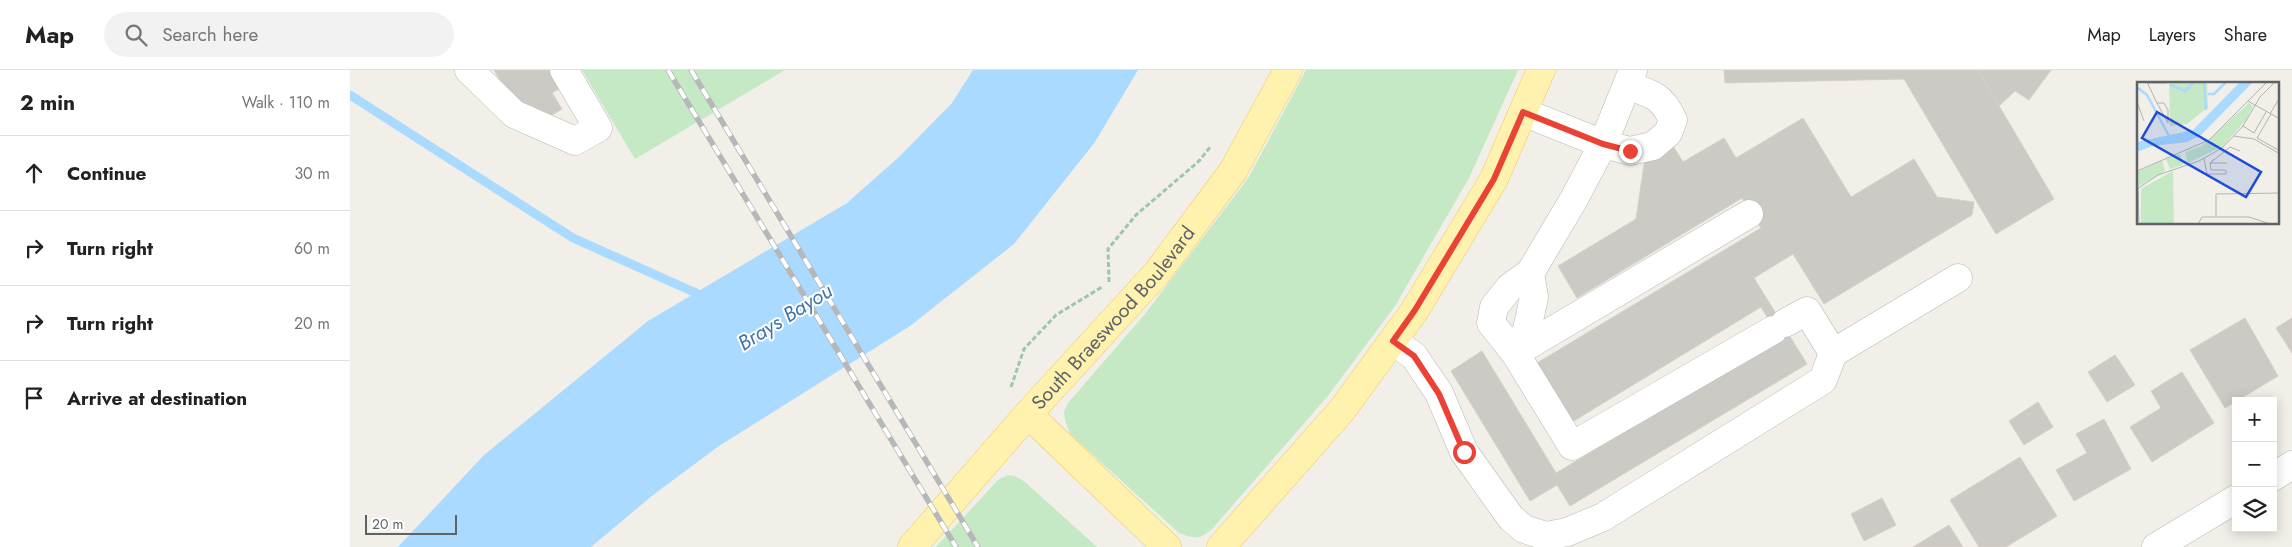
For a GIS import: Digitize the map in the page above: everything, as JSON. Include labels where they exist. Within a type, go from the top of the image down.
[{"type":"main road","name":"South Braeswood Boulevard","points":[[912,547],[1028,414],[1157,274],[1232,171],[1288,70]]},
{"type":"main road","points":[[1222,547],[1342,410],[1415,310],[1494,179],[1541,70]]},
{"type":"main road","points":[[1028,414],[1167,547]]},
{"type":"street","points":[[469,70],[514,114],[575,141],[598,128],[564,70]]},
{"type":"street","points":[[1523,112],[1603,144],[1630,151],[1653,146],[1668,134],[1672,120],[1665,104],[1630,78],[1603,144],[1574,200],[1530,273],[1510,287],[1494,306],[1491,323],[1515,353],[1572,446],[1807,310],[1833,353]]},
{"type":"street","points":[[1515,353],[1749,214]]},
{"type":"street","points":[[1515,353],[1527,330],[1534,297],[1530,273]]},
{"type":"street","points":[[1393,341],[1414,356],[1439,394],[1464,452],[1511,518],[1524,529],[1546,536],[1567,532],[1603,517],[1823,380],[1833,353],[1958,278]]},
{"type":"street","points":[[2277,474],[2292,465]]},
{"type":"street","points":[[2156,547],[2232,501]]},
{"type":"path","points":[[1009,393],[1024,349],[1056,315],[1109,282],[1108,249],[1136,215],[1199,161],[1216,139]]},
{"type":"green space","points":[[582,70],[785,70],[635,159]]},
{"type":"green space","points":[[1306,70],[1518,70],[1469,178],[1395,306],[1327,397],[1213,528],[1204,535],[1190,536],[1179,533],[1070,434],[1064,412],[1068,403],[1145,314],[1249,177]]},
{"type":"green space","points":[[1008,475],[1015,476],[1025,482],[1097,547],[936,547],[998,480]]},
{"type":"water","name":"Brays Bayou","points":[[973,70],[1138,70],[1095,142],[1014,244],[910,326],[719,446],[653,495],[591,547],[398,547],[484,455],[648,321],[847,203],[900,156],[952,103]]},
{"type":"building","points":[[494,70],[552,70],[562,87],[552,93],[562,109],[542,121],[532,105],[519,113]]},
{"type":"building","points":[[1724,70],[1978,70],[2054,199],[1996,234],[1904,79],[1725,83]]},
{"type":"building","points":[[1978,70],[2051,70],[2029,100],[2015,91],[1999,106]]},
{"type":"building","points":[[1803,118],[1851,197],[1914,159],[1937,197],[1974,202],[1972,215],[1824,304],[1793,254],[1754,278],[1807,364],[1570,506],[1557,485],[1530,501],[1451,371],[1482,351],[1556,473],[1780,338],[1761,307],[1572,422],[1537,363],[1761,228],[1742,198],[1577,298],[1558,266],[1636,219],[1646,151],[1668,138],[1683,162],[1724,138],[1736,158]]},
{"type":"building","points":[[2245,318],[2278,376],[2243,397],[2232,397],[2232,404],[2225,408],[2190,350]]},
{"type":"building","points":[[2292,318],[2292,353],[2276,328]]},
{"type":"building","points":[[2115,355],[2135,385],[2107,402],[2088,372]]},
{"type":"building","points":[[2182,372],[2214,423],[2152,462],[2130,427],[2161,408],[2151,391]]},
{"type":"building","points":[[2038,402],[2053,427],[2024,445],[2009,421]]},
{"type":"building","points":[[2104,419],[2131,469],[2074,501],[2056,470],[2087,453],[2076,434]]},
{"type":"building","points":[[2020,457],[2057,516],[2006,547],[1979,547],[1950,500]]},
{"type":"building","points":[[1882,498],[1896,525],[1864,541],[1851,514]]},
{"type":"building","points":[[1949,525],[1963,547],[1913,547]]},
{"type":"waterway","points":[[350,95],[573,238],[705,297]]},
{"type":"railway","points":[[668,70],[956,547]]},
{"type":"railway","points":[[691,70],[978,547]]},
{"type":"route","points":[[1464,452],[1439,394],[1414,356],[1393,341],[1415,310],[1494,179],[1523,112],[1603,144],[1630,151]]}]
